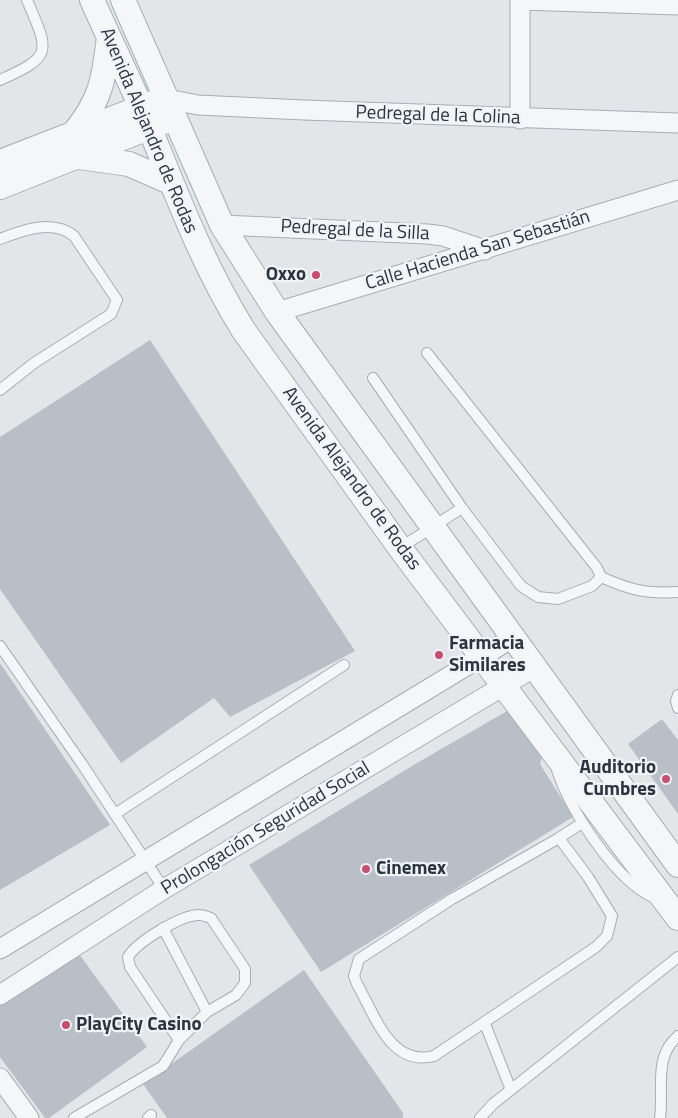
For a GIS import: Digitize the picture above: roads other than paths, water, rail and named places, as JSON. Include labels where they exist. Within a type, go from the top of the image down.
[{"type":"street","name":"Avenida Alejandro de Rodas","points":[[92,0],[145,117],[198,248],[226,302],[250,339],[400,548],[506,686],[673,911]]},
{"type":"street","name":"Avenida Alejandro de Rodas","points":[[124,0],[222,225],[278,312],[678,865]]},
{"type":"street","points":[[520,119],[521,0],[678,5]]},
{"type":"street","points":[[74,133],[96,102],[104,75],[109,37]]},
{"type":"street","name":"Pedregal de la Colina","points":[[171,108],[198,104],[520,119],[678,123]]},
{"type":"street","points":[[0,162],[74,133],[145,117],[171,108]]},
{"type":"street","points":[[0,187],[72,157],[145,117]]},
{"type":"street","points":[[72,157],[129,164],[170,182]]},
{"type":"street","name":"Calle Hacienda San Sebastián","points":[[278,312],[678,190]]},
{"type":"street","name":"Pedregal de la Silla","points":[[222,225],[427,234],[443,236],[485,250]]},
{"type":"street","name":"Prolongación Seguridad Social","points":[[0,949],[514,637]]},
{"type":"street","name":"Prolongación Seguridad Social","points":[[0,995],[164,889],[535,667]]},
{"type":"street","points":[[0,1078],[29,1118]]},
{"type":"lane","points":[[0,80],[35,63],[42,52],[42,34],[27,0]]},
{"type":"lane","points":[[0,239],[49,227],[66,230],[74,236],[117,300],[111,314],[34,363],[0,390]]},
{"type":"lane","points":[[427,354],[596,568],[601,577],[633,591],[654,594],[678,592]]},
{"type":"lane","points":[[373,378],[462,508],[521,586],[538,597],[558,599],[592,586],[601,577]]},
{"type":"lane","points":[[400,548],[462,508]]},
{"type":"lane","points":[[0,646],[164,889]]},
{"type":"lane","points":[[115,814],[344,665]]},
{"type":"lane","points":[[678,695],[676,701],[678,708]]},
{"type":"lane","points":[[551,747],[566,794],[582,823],[630,884],[673,911]]},
{"type":"lane","points":[[559,838],[588,877],[612,916],[607,936],[596,947],[485,1024],[434,1056],[422,1059],[409,1057],[390,1042],[357,984],[354,976],[359,959],[452,899],[582,823]]},
{"type":"lane","points":[[74,1118],[163,1066],[178,1040],[207,1012],[236,995],[245,983],[245,969],[211,918],[199,915],[163,928],[133,949],[128,957],[130,967],[178,1040]]},
{"type":"lane","points":[[163,928],[207,1012]]},
{"type":"lane","points":[[480,1118],[511,1090],[678,957]]},
{"type":"lane","points":[[485,1024],[511,1090]]},
{"type":"lane","points":[[660,1118],[660,1070],[663,1056],[666,1048],[678,1036]]},
{"type":"place","name":"Oxxo","points":[[316,275]]},
{"type":"place","name":"Farmacia Similares","points":[[439,655]]},
{"type":"place","name":"Auditorio Cumbres","points":[[666,779]]},
{"type":"place","name":"Cinemex","points":[[366,869]]},
{"type":"place","name":"PlayCity Casino","points":[[66,1025]]}]
